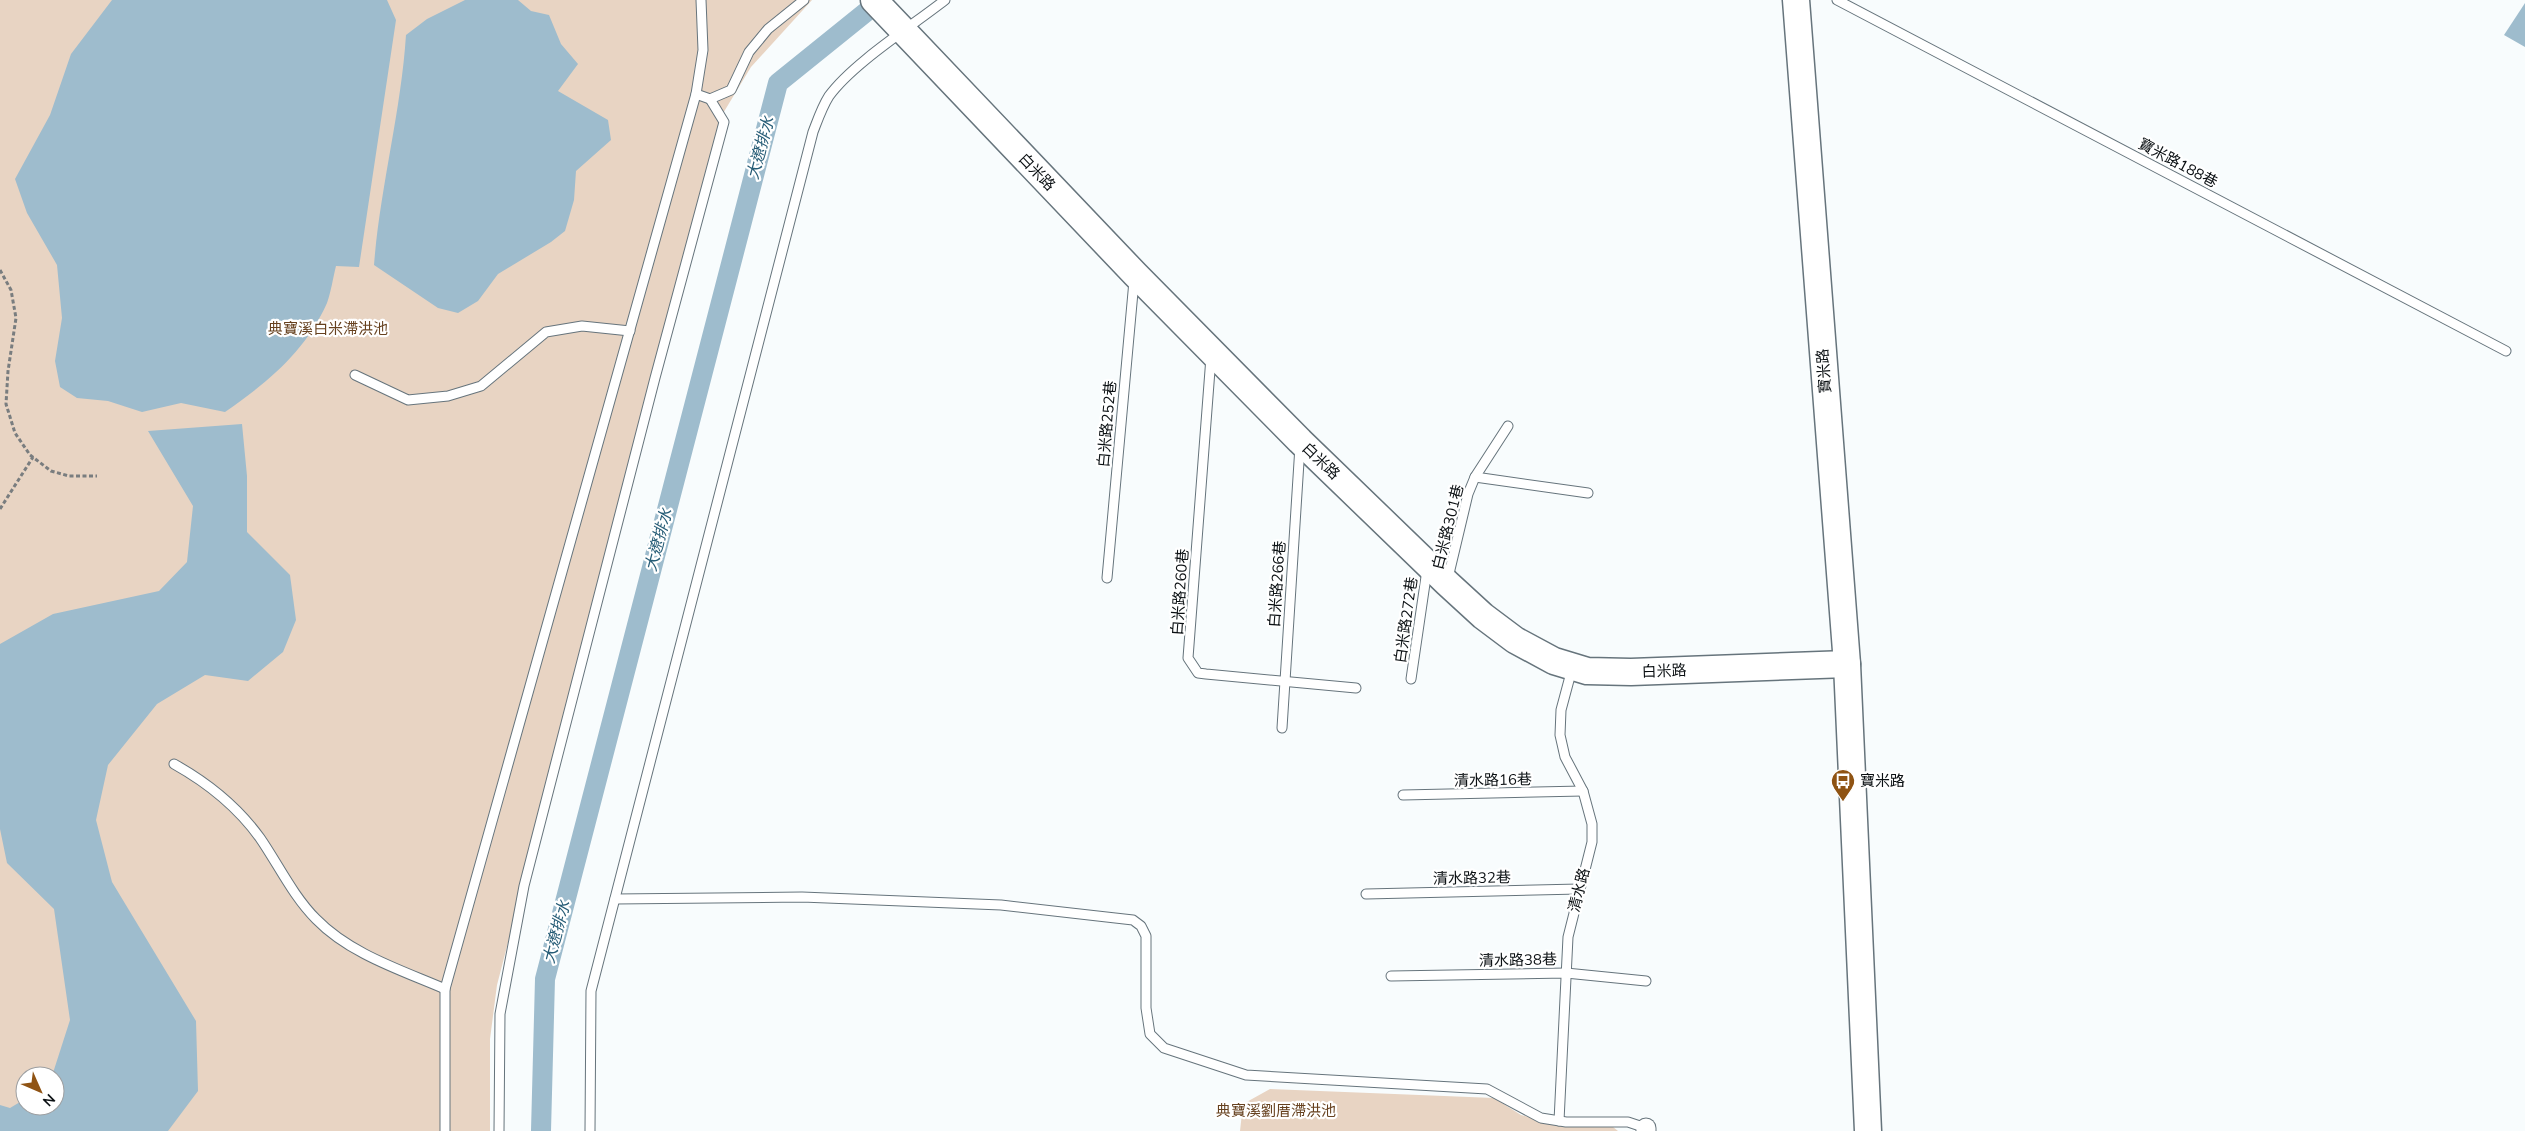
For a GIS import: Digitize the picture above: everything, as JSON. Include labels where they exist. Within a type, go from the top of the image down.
[{"type":"street","name":"白米路","points":[[874,0],[901,31],[1135,274],[1300,441],[1447,583],[1483,616],[1515,640],[1554,661],[1587,671],[1630,672],[1847,664]]},
{"type":"street","name":"寶米路","points":[[1796,0],[1847,664],[1868,1131]]},
{"type":"lane","points":[[445,1131],[445,989],[696,94],[703,50],[701,0]]},
{"type":"lane","points":[[710,99],[731,90],[750,52],[768,29],[804,0]]},
{"type":"lane","points":[[590,1131],[591,991],[814,132],[822,109],[839,86],[901,31],[945,0]]},
{"type":"lane","name":"寶米路188巷","points":[[1838,0],[2506,350]]},
{"type":"lane","points":[[499,1131],[500,1014],[524,886],[724,122],[710,99],[696,94]]},
{"type":"lane","name":"白米路252巷","points":[[1107,578],[1135,274]]},
{"type":"lane","points":[[355,374],[408,400],[448,396],[481,386],[546,332],[582,326],[630,331]]},
{"type":"lane","name":"白米路260巷","points":[[1212,352],[1188,658],[1198,673],[1356,688]]},
{"type":"lane","name":"白米路301巷","points":[[1447,583],[1468,494],[1475,477],[1508,426]]},
{"type":"lane","name":"白米路266巷","points":[[1282,728],[1300,441]]},
{"type":"lane","points":[[1475,477],[1588,493]]},
{"type":"lane","name":"白米路272巷","points":[[1411,679],[1428,565]]},
{"type":"lane","name":"清水路","points":[[1559,1121],[1568,937],[1592,833],[1592,824],[1583,791],[1565,757],[1560,735],[1560,710],[1572,667]]},
{"type":"lane","points":[[174,764],[203,781],[232,804],[259,836],[316,919],[357,950],[445,989]]},
{"type":"lane","name":"清水路16巷","points":[[1403,795],[1583,791]]},
{"type":"lane","name":"清水路32巷","points":[[1366,894],[1579,889]]},
{"type":"lane","points":[[615,899],[802,897],[1001,905],[1133,920],[1141,926],[1146,936],[1146,1008],[1150,1034],[1164,1048],[1246,1076],[1487,1089],[1541,1118],[1559,1121],[1628,1122],[1646,1129]]},
{"type":"lane","name":"清水路38巷","points":[[1391,976],[1566,974],[1646,980]]},
{"type":"path","points":[[0,270],[12,290],[16,318],[8,371],[6,404],[14,433],[33,457],[51,471],[69,476],[97,476]]},
{"type":"path","points":[[0,509],[33,457]]},
{"type":"green space","name":"典寶溪白米滯洪池","points":[[0,0],[812,0],[751,67],[722,115],[497,985],[490,1039],[490,1131],[0,1131]]},
{"type":"green space","name":"典寶溪劉厝滯洪池","points":[[1270,1089],[1494,1098],[1521,1115],[1573,1127],[1613,1127],[1618,1131],[1240,1131],[1243,1104]]},
{"type":"water","points":[[112,0],[387,0],[396,20],[359,267],[336,266],[327,303],[308,336],[284,365],[225,412],[181,403],[142,412],[108,401],[77,398],[60,387],[55,361],[62,318],[57,265],[27,213],[15,179],[50,115],[71,54]]},
{"type":"water","points":[[465,0],[518,0],[531,11],[549,15],[561,44],[578,64],[558,91],[608,120],[611,140],[576,171],[574,200],[565,231],[551,242],[498,274],[478,301],[458,313],[438,308],[374,265],[381,207],[400,93],[406,35],[427,19]]},
{"type":"water","points":[[2525,3],[2525,47],[2504,35]]},
{"type":"water","points":[[242,424],[247,476],[247,532],[290,575],[296,620],[283,652],[248,681],[205,675],[157,704],[108,765],[96,820],[112,882],[196,1021],[198,1091],[168,1131],[0,1131],[0,1105],[10,1108],[15,1105],[15,1116],[65,1116],[65,1066],[55,1066],[70,1020],[54,909],[7,863],[0,829],[0,644],[53,614],[159,591],[187,562],[193,506],[148,431]]},
{"type":"waterway","name":"大遼排水","points":[[541,1131],[545,979],[778,83],[881,0]]},
{"type":"place","name":"寶米路","points":[[1843,802]]}]
